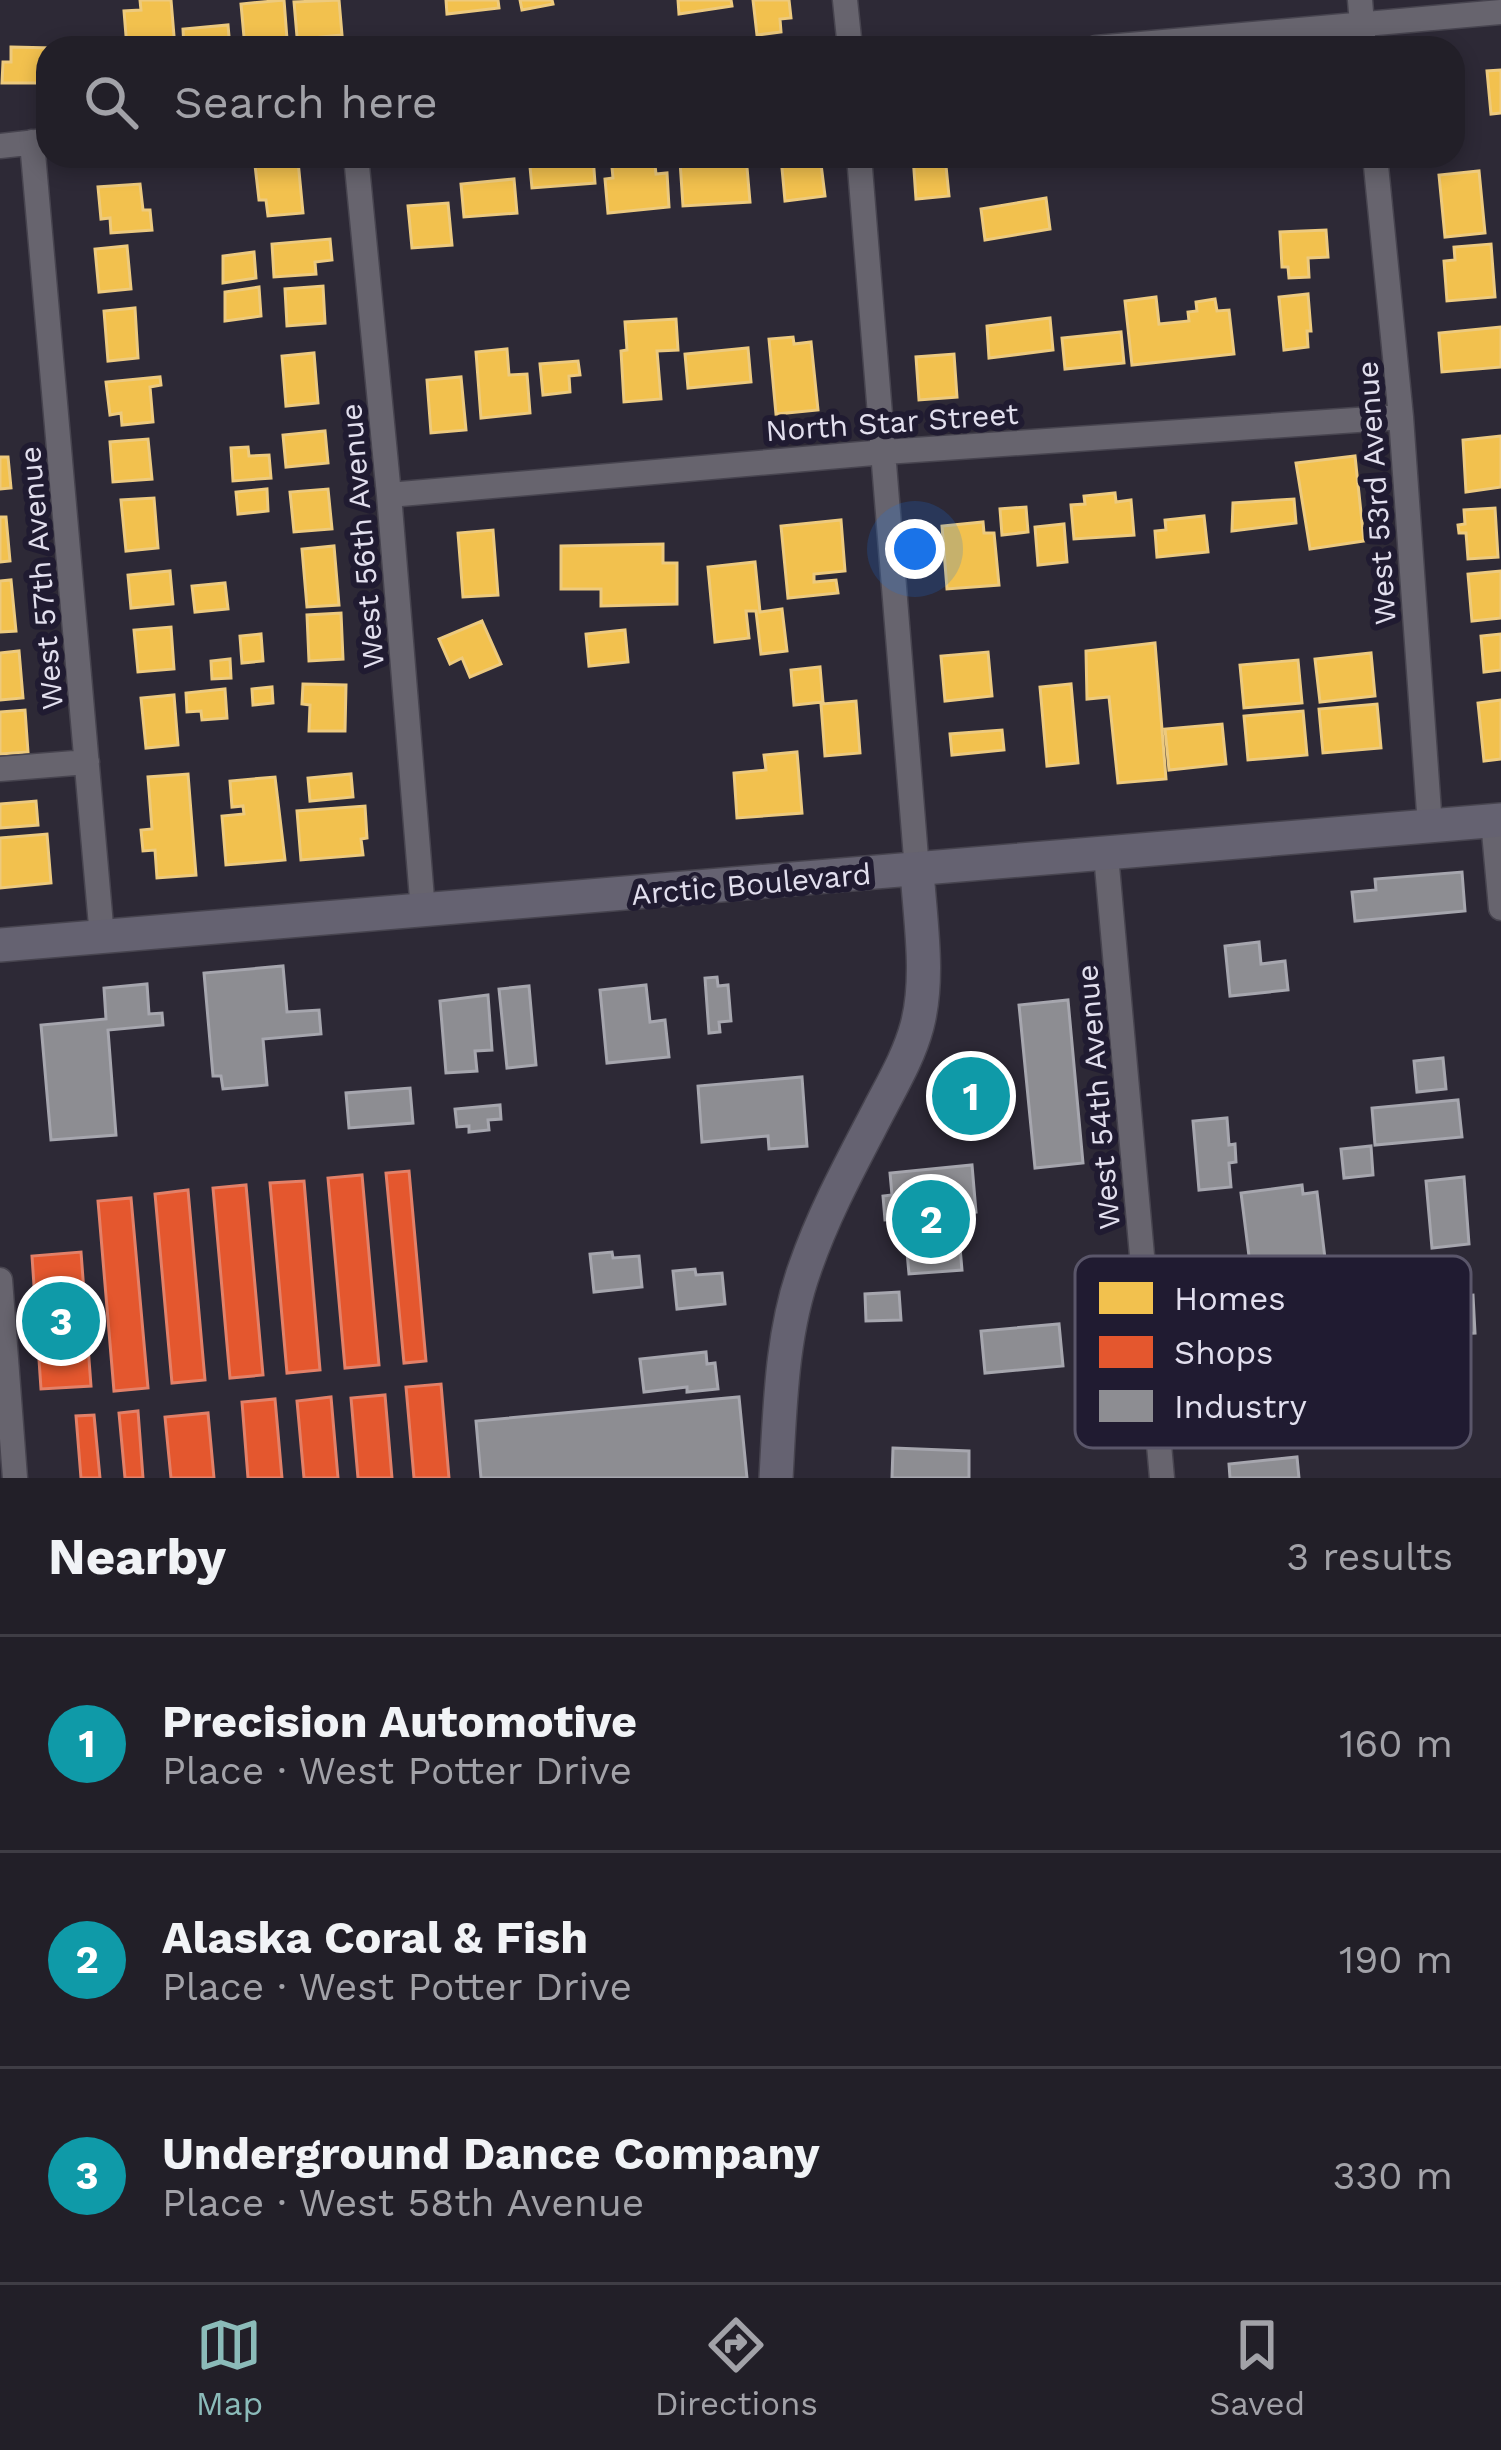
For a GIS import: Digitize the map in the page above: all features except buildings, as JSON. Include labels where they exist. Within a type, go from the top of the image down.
[{"type":"main road","name":"Arctic Boulevard","points":[[0,945],[1497,820]]},
{"type":"main road","points":[[776,1478],[789,1332],[802,1274],[824,1217],[905,1060],[917,1024],[923,986],[916,870]]},
{"type":"street","points":[[845,0],[849,36]]},
{"type":"street","points":[[1360,0],[1363,36]]},
{"type":"street","points":[[1369,36],[1501,12]]},
{"type":"street","points":[[0,146],[36,142]]},
{"type":"street","name":"West 57th Avenue","points":[[42,168],[102,937]]},
{"type":"street","name":"West 56th Avenue","points":[[357,168],[424,911]]},
{"type":"street","points":[[860,168],[916,870]]},
{"type":"street","name":"West 53rd Avenue","points":[[1376,168],[1401,417],[1430,826]]},
{"type":"street","name":"North Star Street","points":[[388,495],[885,452],[1401,417]]},
{"type":"street","points":[[0,770],[87,762]]},
{"type":"street","points":[[1497,820],[1501,908]]},
{"type":"street","name":"West 54th Avenue","points":[[1106,855],[1142,1256]]},
{"type":"street","points":[[0,1280],[15,1478]]},
{"type":"street","name":"West 54th Avenue","points":[[1159,1448],[1162,1478]]},
{"type":"place","name":"Precision Automotive","points":[[971,1096]]},
{"type":"place","name":"Alaska Coral & Fish","points":[[931,1219]]},
{"type":"place","name":"Underground Dance Company","points":[[61,1321]]}]
